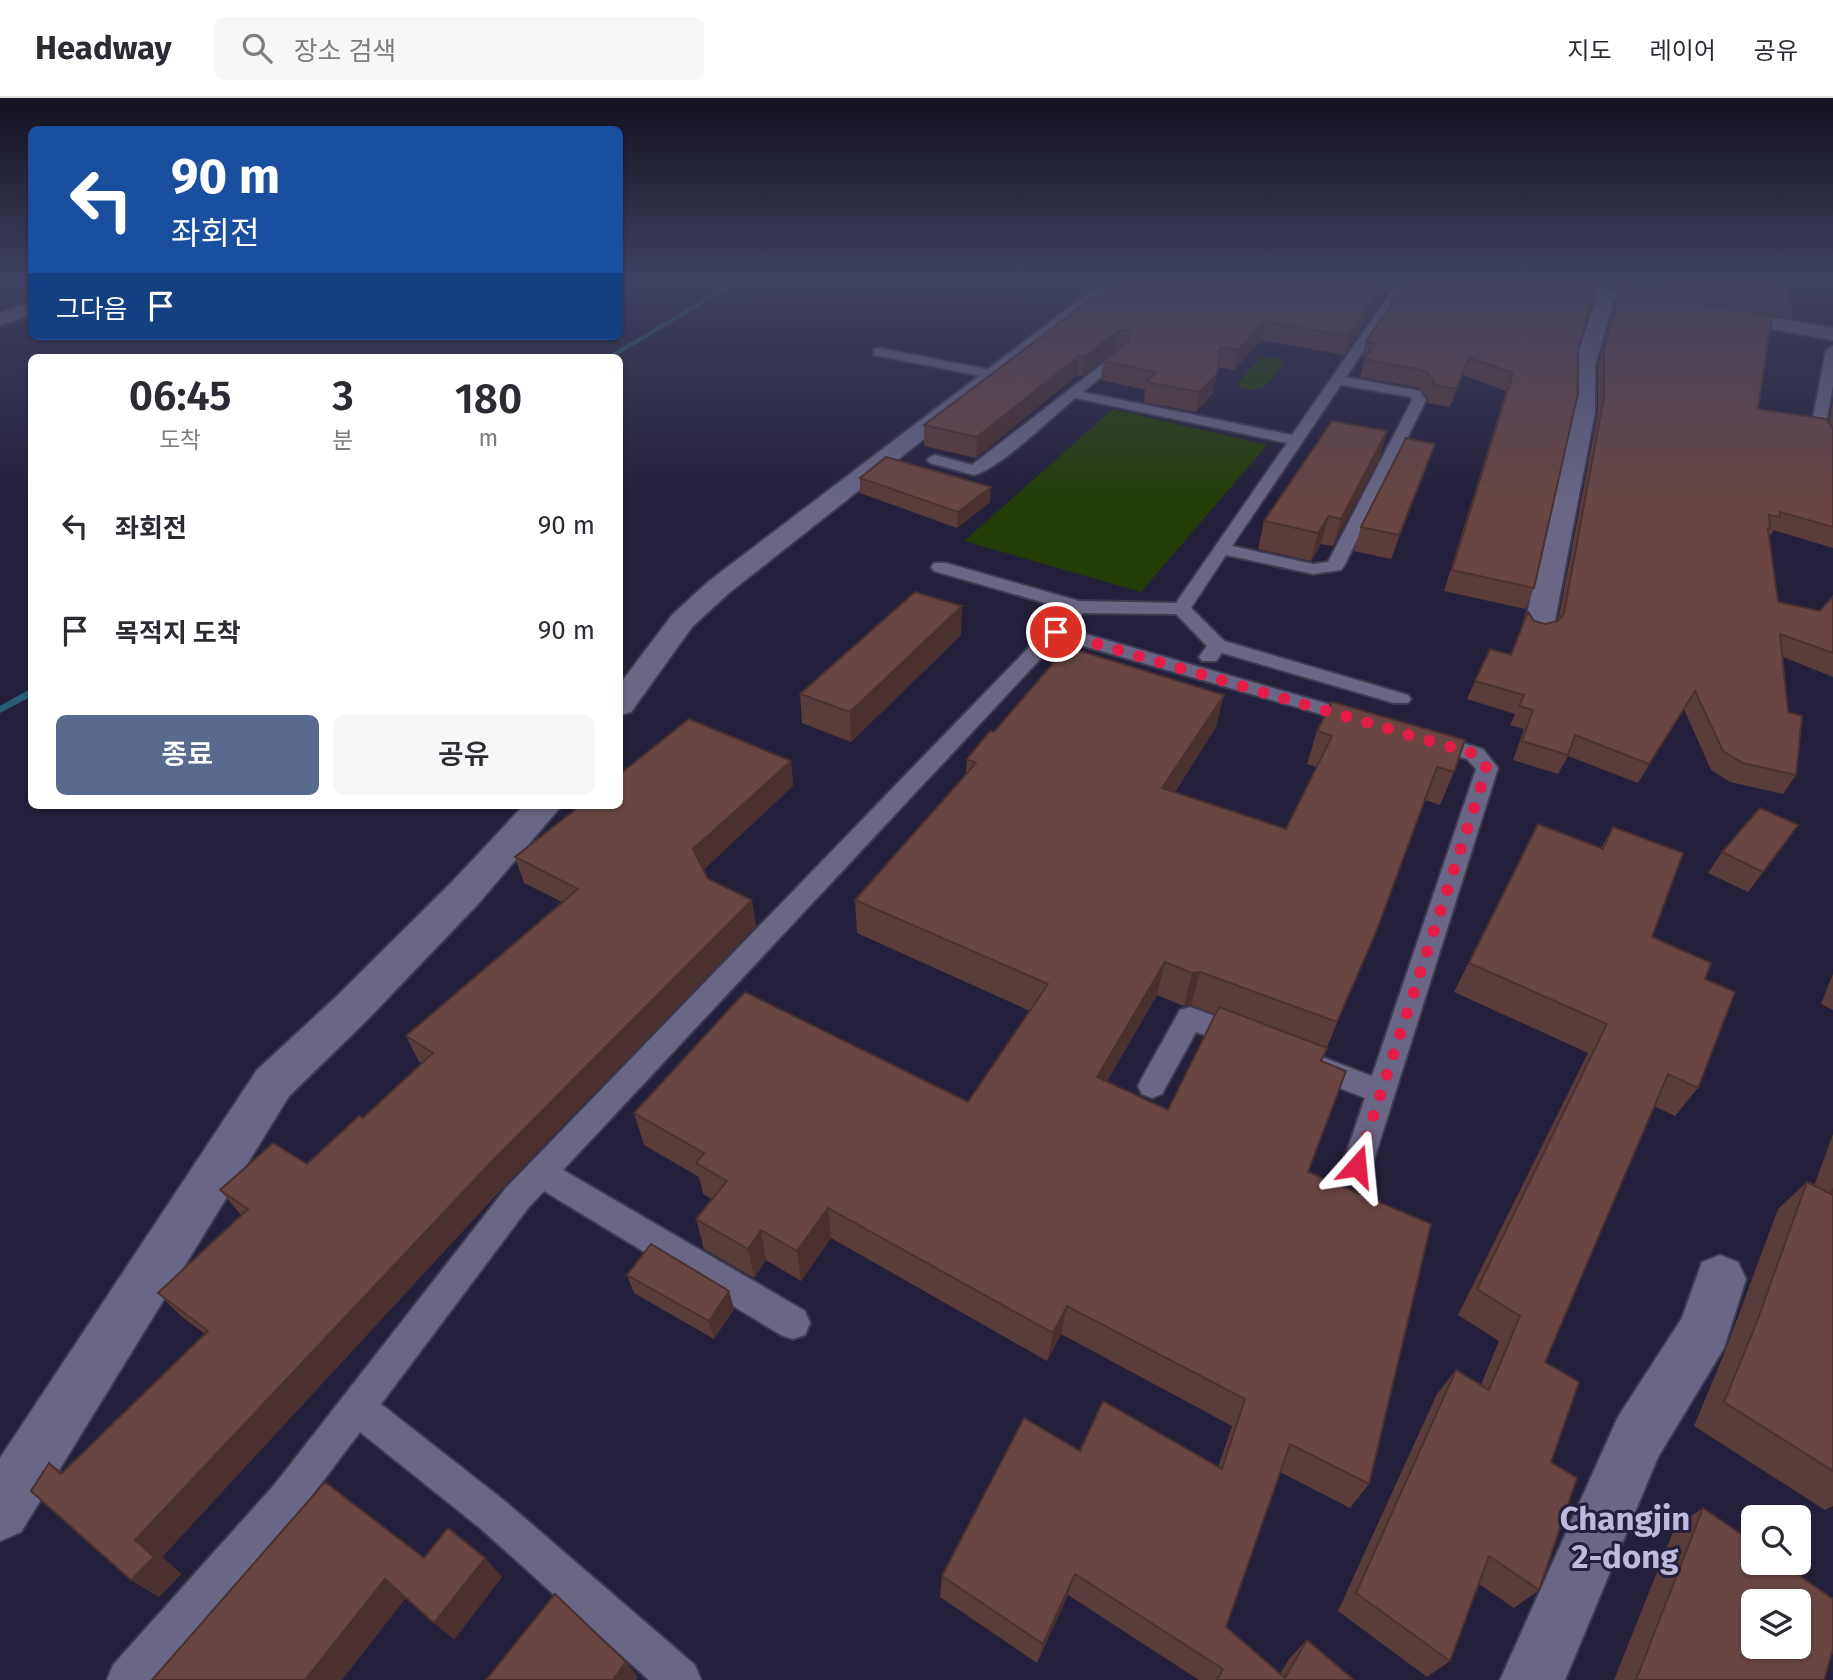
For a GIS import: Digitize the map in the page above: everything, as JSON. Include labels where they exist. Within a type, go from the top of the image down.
[{"type":"street","points":[[623,701],[682,621],[719,587],[1018,354]]},
{"type":"street","points":[[1538,631],[1584,412],[1580,389],[1586,354]]},
{"type":"street","points":[[0,1511],[273,1083],[353,1007],[465,893],[540,809]]},
{"type":"street","points":[[1532,1680],[1638,1437],[1705,1330],[1720,1279]]},
{"type":"lane","points":[[888,354],[991,374]]},
{"type":"lane","points":[[1181,609],[1355,354]]},
{"type":"lane","points":[[935,460],[974,470],[1074,394],[1119,355]]},
{"type":"lane","points":[[1831,370],[1819,423],[1833,445]]},
{"type":"lane","points":[[1222,548],[1312,569],[1335,566],[1419,400],[1415,394],[1337,380]]},
{"type":"lane","points":[[1074,394],[1296,440]]},
{"type":"lane","points":[[940,567],[1078,607],[1181,609],[1217,645],[1401,699]]},
{"type":"lane","points":[[128,1680],[288,1496],[517,1198],[1078,607]]},
{"type":"lane","points":[[1056,632],[1383,726]]},
{"type":"lane","points":[[1199,672],[1217,645]]},
{"type":"lane","points":[[1357,1166],[1487,768],[1475,754],[1409,734]]},
{"type":"lane","points":[[1152,1086],[1189,1017],[1381,1092]]},
{"type":"lane","points":[[541,1173],[793,1323]]},
{"type":"lane","points":[[356,1407],[493,1515],[680,1680]]},
{"type":"green space","points":[[1261,357],[1274,357],[1283,361],[1283,364],[1261,388],[1242,388],[1238,383]]},
{"type":"green space","points":[[1113,409],[1267,445],[1141,592],[964,541]]},
{"type":"building","points":[[1018,354],[1088,354],[1084,357],[1079,356],[977,437],[924,425]]},
{"type":"building","points":[[1112,354],[1220,354],[1217,374],[1199,392],[1146,382],[1157,372],[1103,361]]},
{"type":"building","points":[[1368,354],[1578,354],[1578,393],[1534,588],[1452,570],[1513,373],[1469,358],[1456,389],[1433,385],[1434,381],[1426,371],[1364,359]]},
{"type":"building","points":[[1604,354],[1766,354],[1758,409],[1826,419],[1833,429],[1833,527],[1780,512],[1780,517],[1769,515],[1768,529],[1778,602],[1820,611],[1833,596],[1833,653],[1780,634],[1788,712],[1802,716],[1796,775],[1743,763],[1723,751],[1695,691],[1649,764],[1575,735],[1568,755],[1522,741],[1533,710],[1519,706],[1524,695],[1475,681],[1490,649],[1511,655],[1528,612],[1534,621],[1545,624],[1558,621],[1564,613],[1604,397]]},
{"type":"building","points":[[1332,421],[1387,431],[1341,519],[1329,516],[1318,533],[1264,521]]},
{"type":"building","points":[[1406,438],[1435,444],[1399,535],[1361,527]]},
{"type":"building","points":[[886,457],[991,487],[958,512],[860,478]]},
{"type":"building","points":[[915,592],[962,606],[850,712],[800,694]]},
{"type":"building","points":[[1067,647],[1224,695],[1162,788],[1286,829],[1332,736],[1317,731],[1332,702],[1465,740],[1454,772],[1437,767],[1376,932],[1337,1022],[1165,962],[1097,1077],[1168,1110],[1219,1007],[1327,1048],[1321,1061],[1346,1071],[1308,1172],[1431,1224],[1369,1484],[1290,1444],[1226,1627],[1285,1678],[1307,1640],[1354,1680],[1217,1680],[1223,1669],[1075,1574],[1043,1644],[942,1576],[1024,1418],[1080,1451],[1103,1401],[1222,1469],[1245,1399],[1067,1306],[1053,1333],[828,1208],[797,1251],[761,1230],[748,1249],[696,1219],[727,1181],[696,1163],[704,1153],[634,1113],[745,992],[968,1102],[1048,984],[855,900],[976,763],[967,759],[990,731],[994,732]]},
{"type":"building","points":[[689,719],[791,761],[693,849],[708,879],[752,900],[496,1157],[135,1540],[154,1557],[131,1580],[31,1491],[49,1463],[61,1474],[208,1331],[158,1293],[248,1209],[220,1190],[273,1143],[307,1164],[359,1116],[363,1118],[433,1053],[406,1036],[578,889],[515,857],[576,809],[623,809],[623,772]]},
{"type":"building","points":[[1760,808],[1798,825],[1763,872],[1722,852]]},
{"type":"building","points":[[1538,824],[1603,849],[1613,827],[1683,853],[1652,937],[1711,963],[1705,979],[1735,992],[1698,1088],[1668,1074],[1545,1362],[1579,1382],[1551,1462],[1577,1478],[1539,1590],[1489,1556],[1450,1661],[1356,1593],[1456,1370],[1489,1390],[1520,1316],[1477,1289],[1607,1024],[1469,963]]},
{"type":"building","points":[[1807,1182],[1831,1194],[1833,1188],[1833,1471],[1724,1402],[1756,1324]]},
{"type":"building","points":[[651,1244],[729,1291],[709,1321],[627,1275]]},
{"type":"building","points":[[325,1482],[424,1558],[448,1528],[485,1558],[434,1623],[385,1579],[305,1680],[152,1680]]},
{"type":"building","points":[[1703,1508],[1741,1534],[1741,1575],[1798,1575],[1833,1599],[1833,1649],[1824,1680],[1636,1680]]},
{"type":"building","points":[[555,1594],[626,1662],[613,1680],[486,1680]]},
{"type":"waterway","points":[[0,710],[28,693]]},
{"type":"district","name":"Changjin 2-dong","points":[[1625,1538]]},
{"type":"route","points":[[1056,632],[1475,754],[1487,768],[1357,1166]]}]
